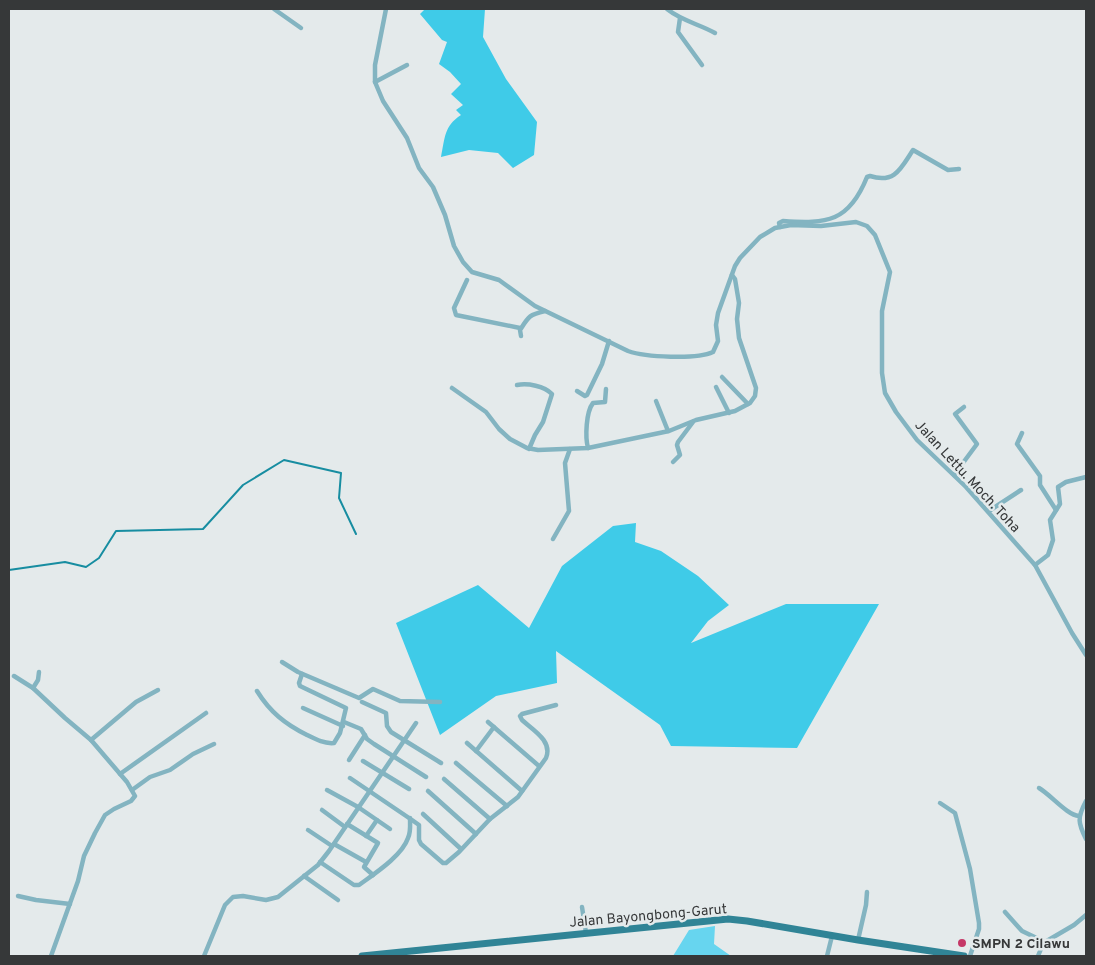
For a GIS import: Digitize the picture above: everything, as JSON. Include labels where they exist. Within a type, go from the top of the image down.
[{"type":"main road","name":"Jalan Bayongbong-Garut","points":[[362,956],[423,953],[586,933],[728,919],[964,956]]},
{"type":"street","points":[[274,9],[301,28]]},
{"type":"street","name":"Jalan Lettu. Moch. Toha","points":[[385,9],[375,65],[375,82],[383,101],[407,138],[419,168],[433,188],[454,246],[466,266],[472,272],[499,280],[545,311],[628,351],[642,355],[687,356],[710,353],[716,348],[718,341],[716,325],[718,313],[735,266],[740,258],[766,232],[791,225],[821,226],[844,222],[863,224],[871,230],[882,250],[890,272],[882,311],[882,373],[885,394],[917,440],[989,511],[1035,565],[1086,655]]},
{"type":"street","points":[[667,9],[680,18],[715,33]]},
{"type":"street","points":[[680,18],[678,32],[702,65]]},
{"type":"street","points":[[375,82],[406,65]]},
{"type":"street","points":[[780,227],[779,223],[783,221],[820,222],[841,215],[861,192],[867,178],[870,176],[884,179],[889,178],[900,170],[913,150],[948,170],[959,169]]},
{"type":"street","points":[[452,388],[486,412],[504,434],[529,449],[538,450],[570,449],[667,428],[728,410],[736,411],[755,396],[756,388],[739,338],[737,319],[739,303],[735,279],[732,275]]},
{"type":"street","points":[[467,280],[454,308],[456,315],[520,328]]},
{"type":"street","points":[[521,336],[519,333],[520,328],[532,314],[545,311]]},
{"type":"street","points":[[577,391],[587,396],[602,364],[609,341]]},
{"type":"street","points":[[722,377],[746,403]]},
{"type":"street","points":[[517,385],[534,385],[552,394],[546,416],[529,449]]},
{"type":"street","points":[[716,387],[728,410]]},
{"type":"street","points":[[587,444],[585,434],[591,405],[593,403],[605,402],[606,389]]},
{"type":"street","points":[[656,401],[667,428]]},
{"type":"street","points":[[954,475],[977,444],[955,414],[964,407]]},
{"type":"street","points":[[673,462],[680,455],[678,442],[694,421]]},
{"type":"street","points":[[1022,433],[1016,444],[1040,476],[1040,485],[1056,510]]},
{"type":"street","points":[[553,539],[569,511],[565,463],[570,449]]},
{"type":"street","points":[[1035,565],[1043,561],[1048,555],[1053,540],[1050,520],[1061,501],[1058,487],[1066,482],[1086,477]]},
{"type":"street","points":[[989,511],[1021,490]]},
{"type":"street","points":[[282,662],[302,674],[359,698],[373,688],[400,701],[440,702]]},
{"type":"street","points":[[33,688],[40,672]]},
{"type":"street","points":[[257,691],[265,705],[290,727],[316,740],[334,743],[343,724],[347,711],[346,707],[300,686],[302,674]]},
{"type":"street","points":[[14,676],[33,688],[91,740],[120,774],[135,796],[105,815],[95,833],[84,856],[70,904],[51,956]]},
{"type":"street","points":[[91,740],[136,702],[158,690]]},
{"type":"street","points":[[362,702],[386,713],[388,730],[441,763]]},
{"type":"street","points":[[350,778],[418,825],[421,844],[443,862],[448,862],[490,819],[518,797],[548,754],[546,741],[520,716],[556,706]]},
{"type":"street","points":[[303,708],[343,724],[361,728],[374,744],[426,777]]},
{"type":"street","points":[[120,774],[206,713]]},
{"type":"street","points":[[488,722],[539,766]]},
{"type":"street","points":[[204,956],[225,905],[233,897],[274,899],[282,895],[320,862],[416,723]]},
{"type":"street","points":[[476,751],[494,727]]},
{"type":"street","points":[[349,760],[365,735]]},
{"type":"street","points":[[132,790],[150,777],[174,768],[193,754],[214,744]]},
{"type":"street","points":[[467,744],[522,791]]},
{"type":"street","points":[[363,761],[409,789]]},
{"type":"street","points":[[456,763],[507,806]]},
{"type":"street","points":[[444,780],[490,819]]},
{"type":"street","points":[[1039,788],[1070,814],[1079,816]]},
{"type":"street","points":[[327,790],[358,807],[390,829]]},
{"type":"street","points":[[428,791],[476,834]]},
{"type":"street","points":[[1086,802],[1079,816],[1080,828],[1086,839]]},
{"type":"street","points":[[940,803],[956,813],[970,868],[979,923],[979,929],[970,956]]},
{"type":"street","points":[[322,810],[378,844],[364,867],[373,875]]},
{"type":"street","points":[[423,814],[461,849]]},
{"type":"street","points":[[320,862],[356,886],[373,875],[406,844],[411,819]]},
{"type":"street","points":[[366,836],[377,820]]},
{"type":"street","points":[[308,830],[366,862]]},
{"type":"street","points":[[304,876],[338,900]]},
{"type":"street","points":[[858,940],[867,892]]},
{"type":"street","points":[[18,896],[70,904]]},
{"type":"street","points":[[582,908],[586,933]]},
{"type":"street","points":[[1005,912],[1022,931],[1046,942]]},
{"type":"street","points":[[1038,956],[1043,944],[1074,925],[1086,915]]},
{"type":"street","points":[[827,956],[832,936]]},
{"type":"shaded area","points":[[425,9],[485,9],[483,37],[506,79],[537,122],[534,155],[513,168],[498,153],[469,150],[441,157],[448,128],[461,115],[456,110],[463,105],[451,94],[461,84],[439,64],[447,42],[442,40],[420,14]]},
{"type":"shaded area","points":[[636,523],[635,542],[661,551],[698,576],[729,605],[708,621],[691,643],[786,604],[879,604],[797,748],[671,746],[660,725],[556,651],[557,683],[496,696],[440,735],[396,623],[478,585],[529,628],[562,566],[613,526]]},
{"type":"shaded area","points":[[715,926],[714,944],[731,956],[673,956],[689,930]]},
{"type":"waterway","points":[[9,570],[65,562],[86,567],[99,558],[116,531],[203,529],[243,485],[284,460],[341,473],[339,498],[356,534]]},
{"type":"place","name":"SMPN 2 Cilawu","points":[[962,943]]}]
